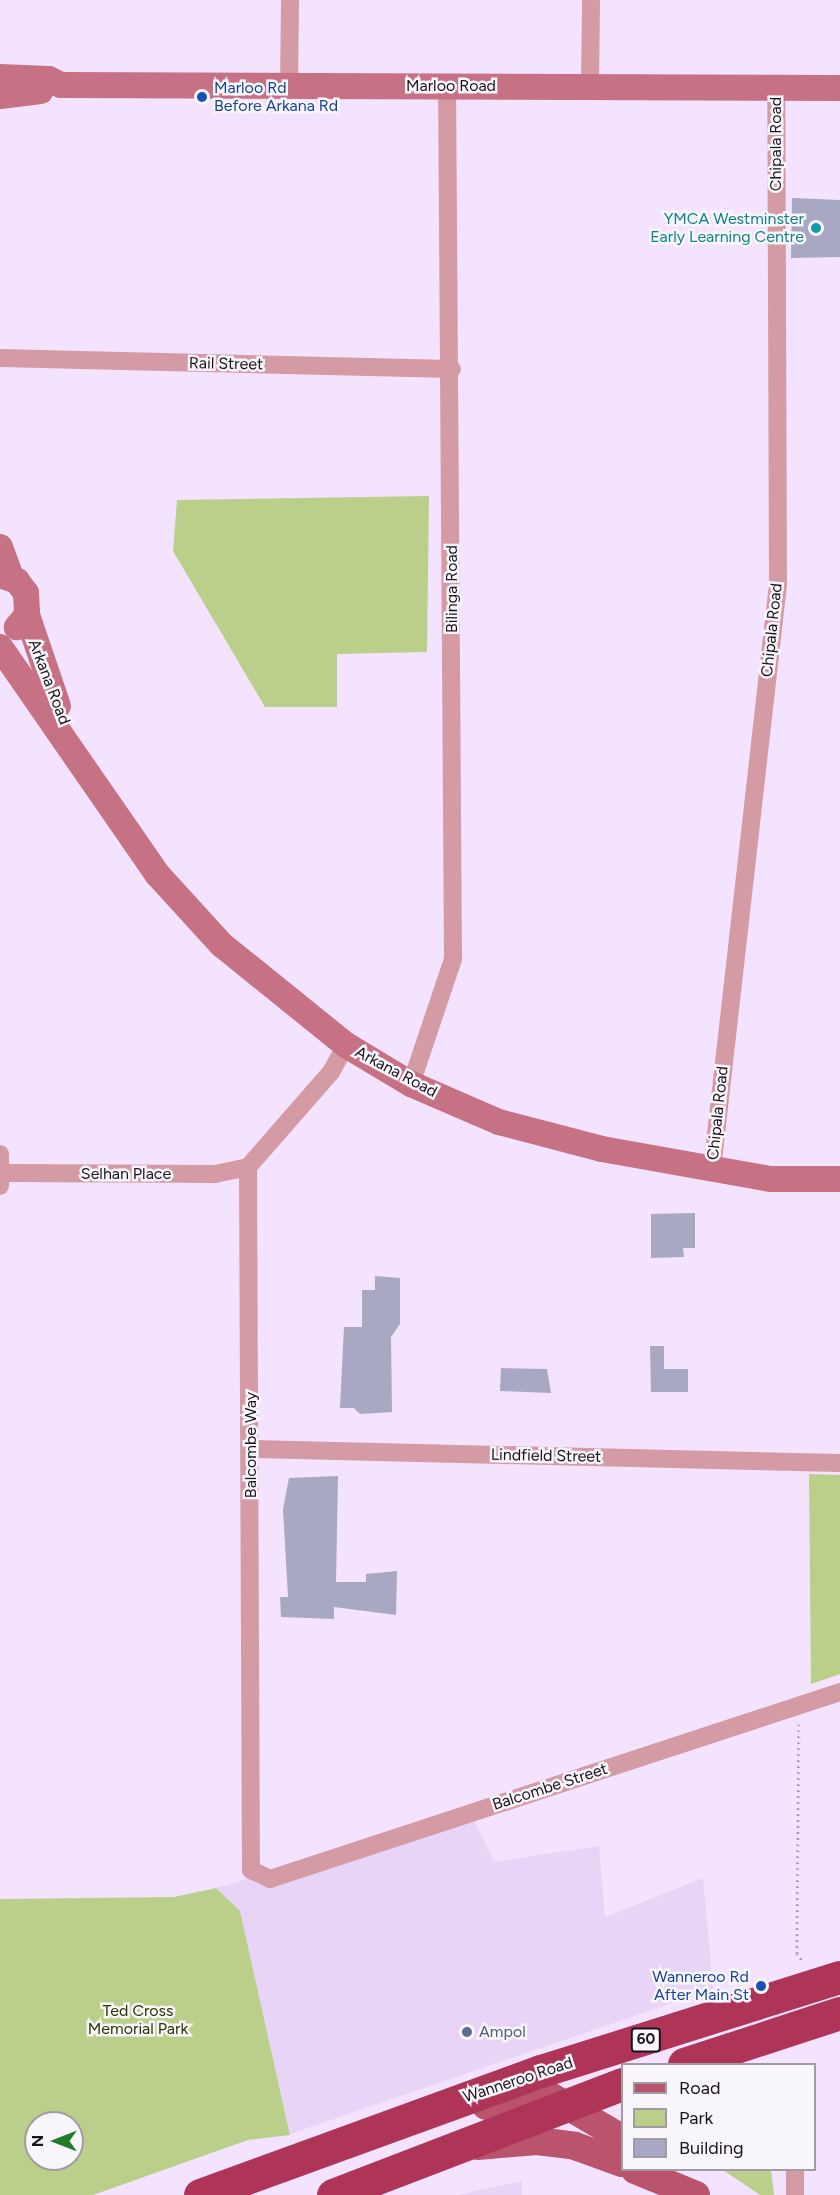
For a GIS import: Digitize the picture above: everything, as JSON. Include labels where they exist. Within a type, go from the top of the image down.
[{"type":"highway","name":"Wanneroo Road","points":[[200,2195],[452,2102],[840,1977]]},
{"type":"highway","name":"60","points":[[687,2063],[840,2013]]},
{"type":"highway","points":[[333,2195],[430,2159],[567,2103],[621,2084]]},
{"type":"main road","name":"Marloo Road","points":[[0,77],[49,79],[61,85]]},
{"type":"main road","name":"Marloo Road","points":[[0,96],[61,85],[840,87]]},
{"type":"main road","points":[[0,547],[5,576]]},
{"type":"main road","name":"Arkana Road","points":[[5,576],[26,593],[27,615],[33,646],[75,748]]},
{"type":"main road","points":[[0,633],[16,628],[27,615]]},
{"type":"main road","name":"Arkana Road","points":[[0,647],[75,748],[158,875],[222,945],[346,1045],[411,1084],[499,1122],[602,1149],[770,1179],[840,1179]]},
{"type":"main road","points":[[452,2102],[480,2108],[540,2094],[567,2103],[621,2137]]},
{"type":"main road","points":[[430,2159],[491,2143],[537,2141],[575,2146],[621,2163]]},
{"type":"main road","points":[[642,2171],[684,2184]]},
{"type":"street","points":[[289,86],[290,0]]},
{"type":"street","points":[[590,85],[591,0]]},
{"type":"street","name":"Bilinga Road","points":[[411,1084],[453,959],[452,369],[447,87]]},
{"type":"street","name":"Chipala Road","points":[[712,1169],[778,584],[776,87]]},
{"type":"street","name":"Rail Street","points":[[0,358],[452,369]]},
{"type":"street","points":[[248,1167],[331,1072],[346,1045]]},
{"type":"street","points":[[0,1154],[2,1180]]},
{"type":"street","name":"Selhan Place","points":[[2,1180],[215,1174],[248,1167]]},
{"type":"street","name":"Balcombe Way","points":[[248,1167],[251,1449],[249,1862],[259,1878]]},
{"type":"street","name":"Lindfield Street","points":[[251,1449],[840,1463]]},
{"type":"street","name":"Balcombe Street","points":[[259,1878],[840,1692]]},
{"type":"street","points":[[795,2171],[795,2195]]},
{"type":"path","points":[[799,1705],[797,1953],[805,1966]]},
{"type":"shaded area","points":[[472,1816],[494,1862],[599,1846],[605,1917],[703,1878],[713,1989],[290,2134],[240,1911],[216,1888]]},
{"type":"shaded area","points":[[522,2181],[522,2195],[458,2195],[462,2194]]},
{"type":"green space","points":[[429,496],[427,652],[337,654],[337,707],[265,707],[173,551],[177,500]]},
{"type":"green space","points":[[809,1474],[840,1475],[840,1674],[811,1684]]},
{"type":"green space","name":"Ted Cross Memorial Park","points":[[216,1888],[240,1911],[290,2135],[248,2140],[93,2195],[0,2195],[0,1899],[174,1897]]},
{"type":"green space","points":[[724,2171],[771,2171],[774,2195],[760,2195]]},
{"type":"building","name":"YMCA Westminster Early Learning Centre","points":[[792,198],[840,200],[840,257],[791,258]]},
{"type":"building","points":[[695,1213],[695,1248],[683,1248],[684,1257],[651,1258],[651,1214]]},
{"type":"building","points":[[375,1276],[400,1278],[400,1324],[391,1337],[392,1412],[360,1414],[354,1408],[340,1408],[344,1327],[362,1327],[362,1290],[375,1290]]},
{"type":"building","points":[[650,1346],[664,1346],[664,1369],[688,1369],[688,1392],[651,1392]]},
{"type":"building","points":[[501,1368],[547,1369],[551,1393],[500,1391]]},
{"type":"building","points":[[338,1476],[336,1582],[366,1582],[366,1574],[397,1571],[396,1615],[334,1607],[334,1619],[281,1617],[280,1597],[288,1597],[283,1509],[289,1478]]},
{"type":"place","name":"Marloo Rd Before Arkana Rd","points":[[202,97]]},
{"type":"place","name":"YMCA Westminster Early Learning Centre","points":[[816,228]]},
{"type":"place","name":"Wanneroo Rd After Main St","points":[[761,1986]]},
{"type":"place","name":"Ampol","points":[[467,2032]]}]
